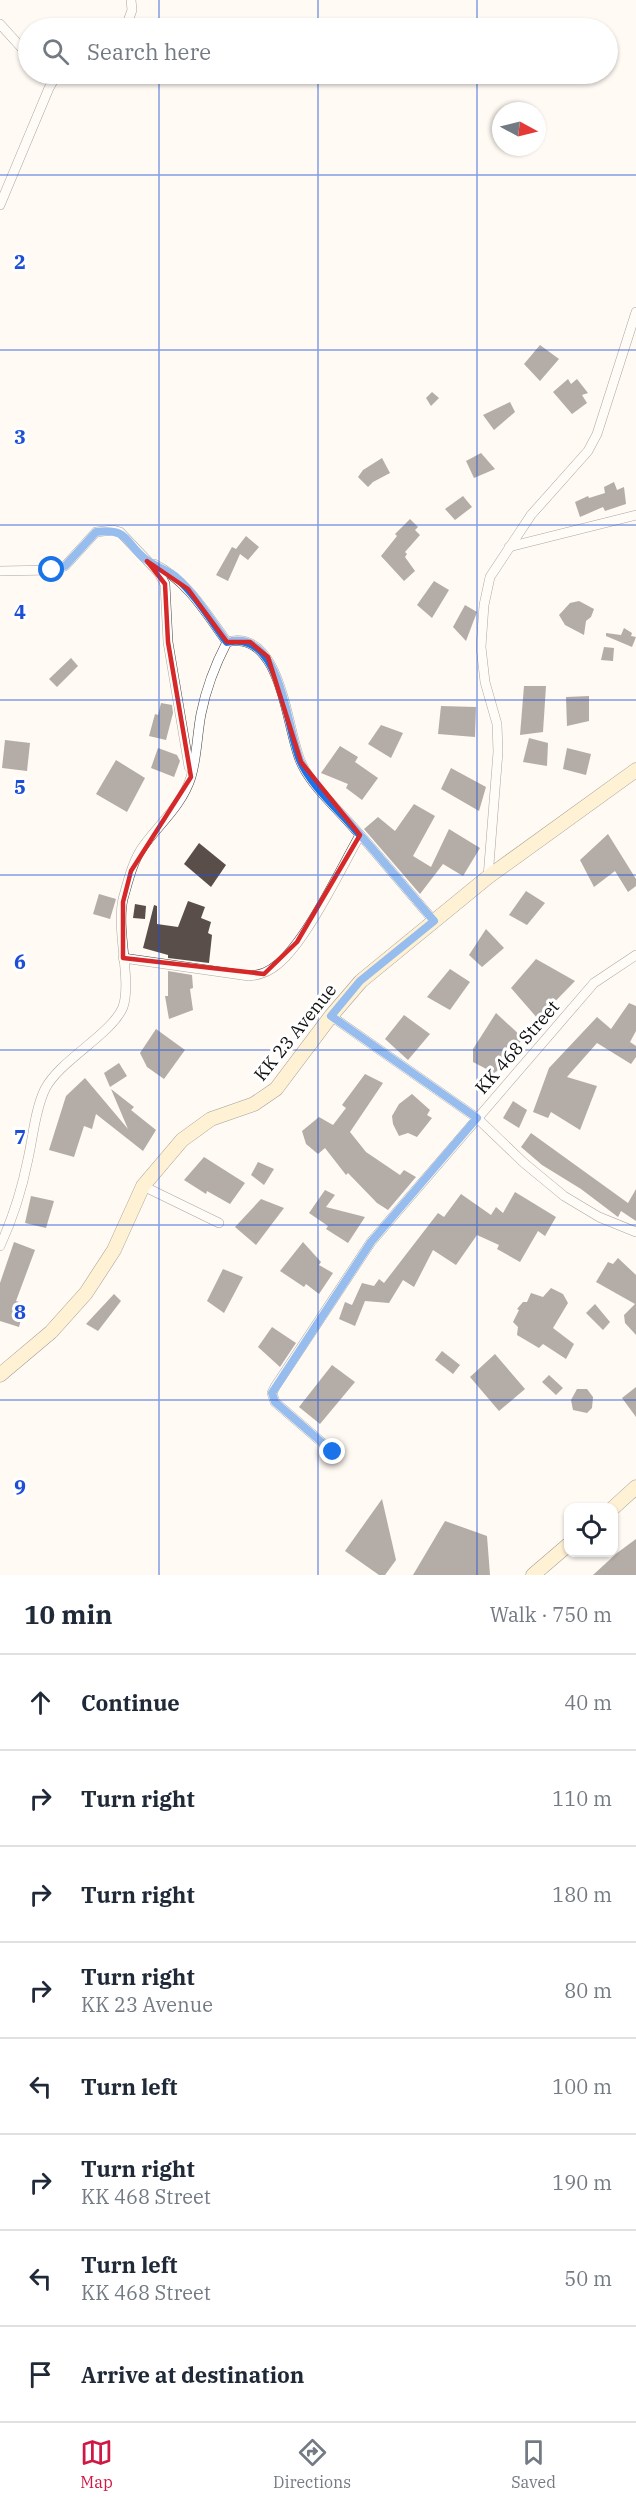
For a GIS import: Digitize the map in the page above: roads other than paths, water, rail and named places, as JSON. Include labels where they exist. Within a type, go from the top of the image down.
[{"type":"main road","name":"KK 23 Avenue","points":[[0,1375],[51,1332],[86,1293],[114,1250],[143,1186],[182,1140],[211,1119],[255,1104],[276,1089],[360,981],[488,877],[636,770]]},
{"type":"main road","points":[[618,1503],[636,1487]]},
{"type":"main road","points":[[533,1575],[564,1548]]},
{"type":"street","points":[[129,18],[132,10],[131,0]]},
{"type":"street","points":[[0,24],[18,44]]},
{"type":"street","points":[[0,205],[51,84]]},
{"type":"street","points":[[488,877],[498,752],[497,724],[485,682],[481,647],[483,605],[490,577],[531,515],[588,451],[597,434],[636,312]]},
{"type":"street","points":[[509,547],[636,515]]},
{"type":"street","points":[[0,571],[52,570],[65,566],[96,532],[104,531],[120,532],[159,573],[165,584],[168,642],[191,777]]},
{"type":"street","points":[[147,561],[174,576],[188,589],[227,642]]},
{"type":"street","points":[[0,1246],[11,1222],[25,1174],[39,1106],[46,1088],[84,1048],[117,1018],[123,1006],[125,992],[121,931],[123,902],[131,871],[142,848],[163,825],[191,777],[204,700],[210,678],[227,642],[238,639],[250,642],[268,657],[301,762],[322,793],[434,921]]},
{"type":"street","points":[[123,958],[249,976],[264,974],[279,964],[297,942],[360,835]]},
{"type":"street","name":"KK 468 Street","points":[[333,1452],[275,1402],[272,1393],[371,1242],[594,982],[636,955]]},
{"type":"street","points":[[331,1016],[477,1118],[564,1196],[599,1217],[636,1232]]},
{"type":"street","points":[[143,1186],[219,1223]]}]
